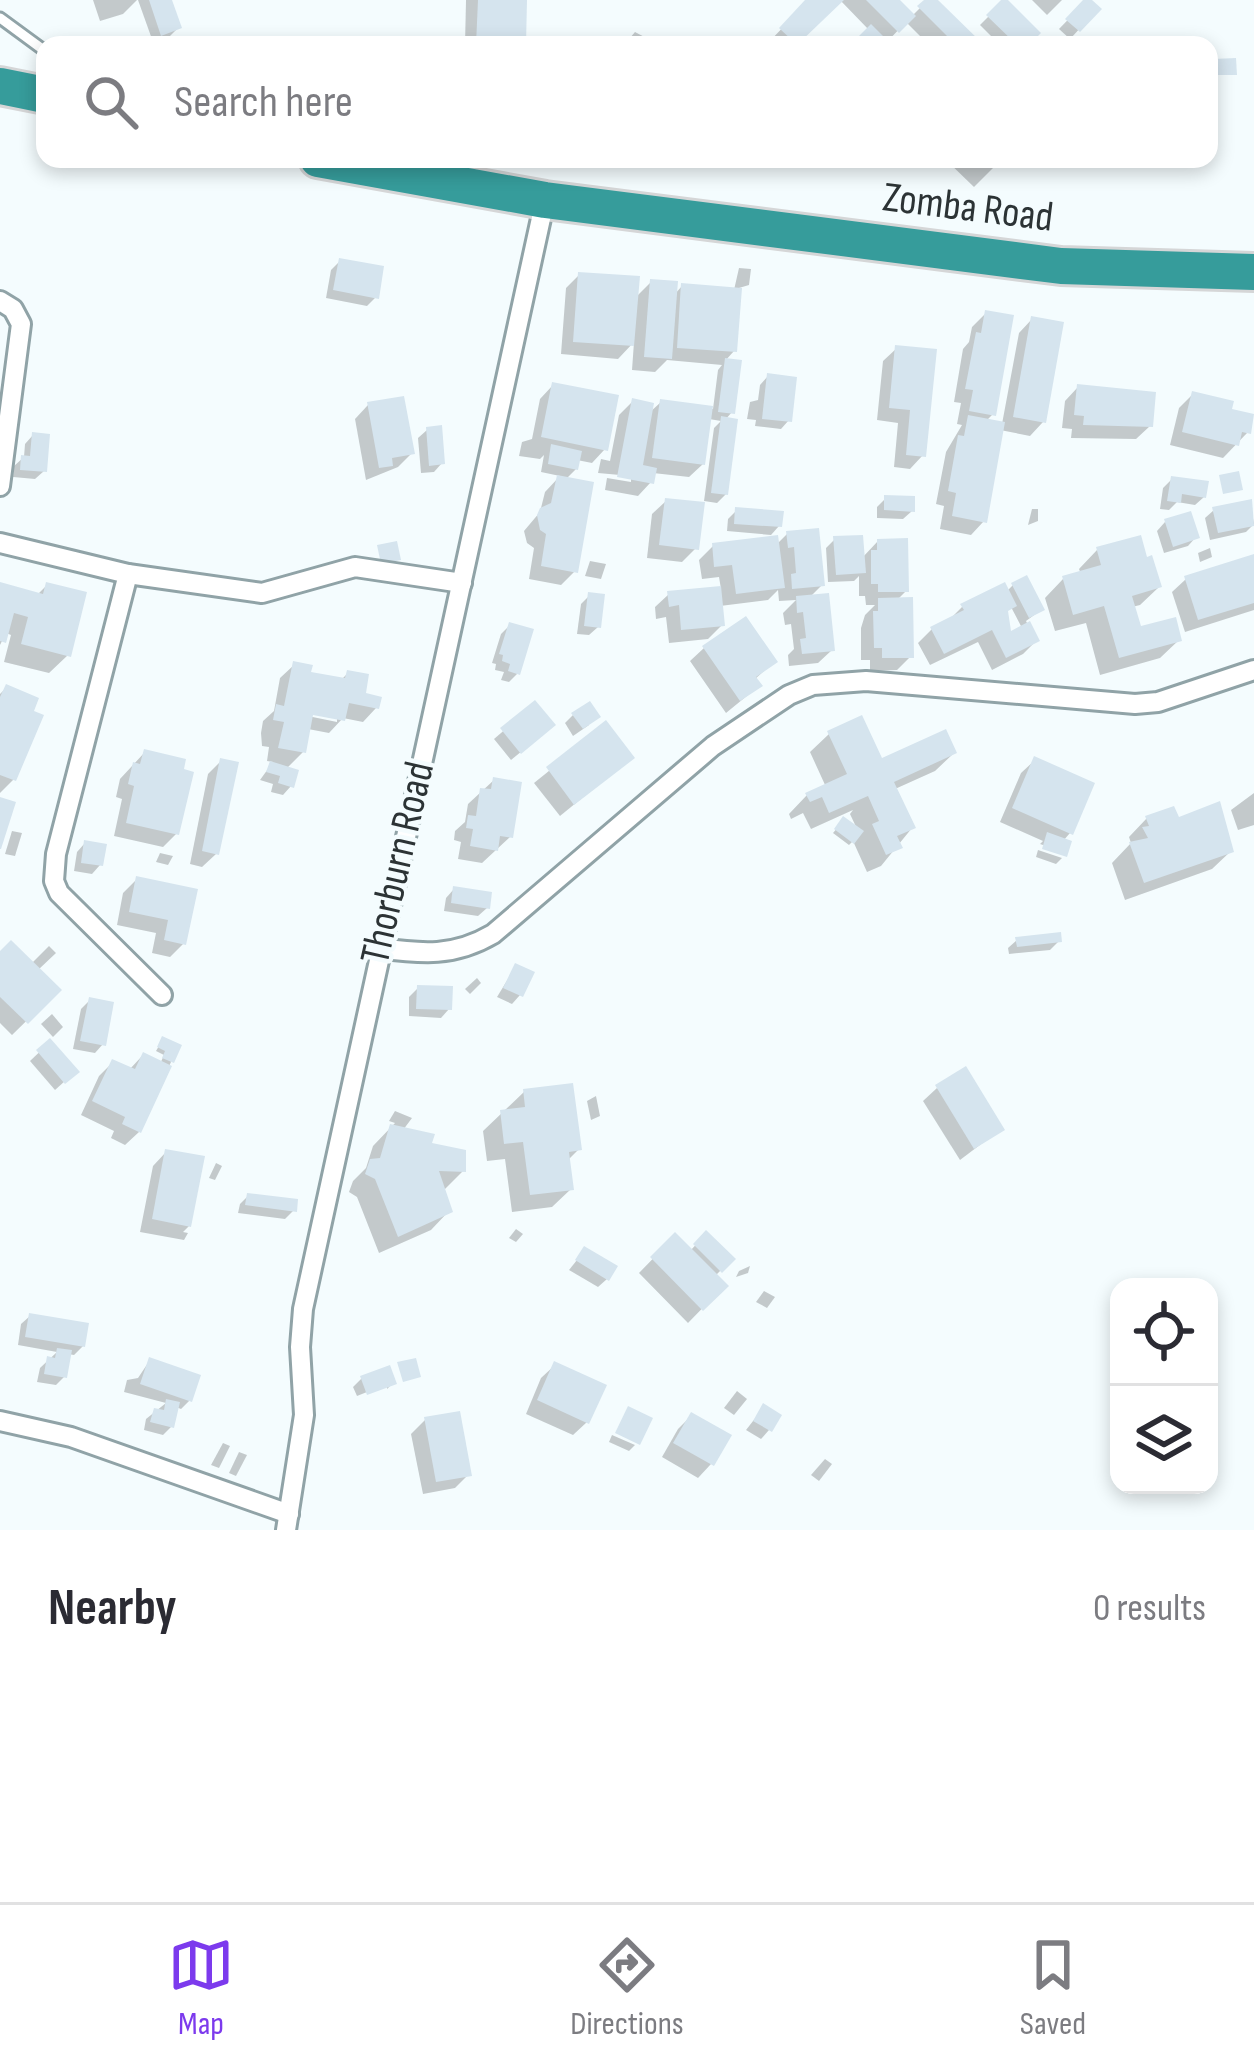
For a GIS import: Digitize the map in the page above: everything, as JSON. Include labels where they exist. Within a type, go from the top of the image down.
[{"type":"highway","points":[[0,86],[36,93]]},
{"type":"highway","name":"Zomba Road","points":[[368,168],[545,200],[1060,266],[1254,272]]},
{"type":"street","name":"Thorburn Road","points":[[287,1522],[304,1415],[303,1309],[545,200]]},
{"type":"street","points":[[0,301],[13,309],[21,324],[0,486]]},
{"type":"street","points":[[0,543],[128,574],[262,593],[355,567],[462,583]]},
{"type":"street","points":[[128,574],[53,881],[162,995]]},
{"type":"street","points":[[379,948],[430,955],[455,952],[493,934],[713,746],[789,694],[813,685],[866,681],[1135,704],[1158,702],[1254,670]]},
{"type":"street","points":[[0,1420],[71,1437],[287,1522]]},
{"type":"lane","points":[[0,18],[36,45]]},
{"type":"building","points":[[149,0],[172,0],[182,28],[161,36]]},
{"type":"building","points":[[478,0],[527,0],[526,36],[476,36]]},
{"type":"building","points":[[805,0],[844,0],[806,36],[787,36],[779,28]]},
{"type":"building","points":[[866,0],[900,0],[916,16],[899,33]]},
{"type":"building","points":[[924,0],[938,0],[975,36],[947,36],[917,6]]},
{"type":"building","points":[[1001,0],[1008,0],[1041,33],[1008,36],[986,15]]},
{"type":"building","points":[[1083,0],[1092,0],[1102,9],[1080,32],[1065,19]]},
{"type":"building","points":[[871,24],[883,36],[859,36]]},
{"type":"building","points":[[1236,58],[1237,75],[1218,75],[1218,59]]},
{"type":"building","points":[[339,258],[384,266],[379,299],[333,290]]},
{"type":"building","points":[[578,272],[640,276],[634,346],[573,342]]},
{"type":"building","points":[[650,279],[678,281],[672,359],[644,357]]},
{"type":"building","points":[[681,283],[742,288],[737,352],[677,348]]},
{"type":"building","points":[[985,310],[1014,315],[996,416],[969,411],[973,390],[965,389]]},
{"type":"building","points":[[1031,316],[1064,322],[1046,423],[1013,417]]},
{"type":"building","points":[[895,345],[937,349],[926,457],[906,455],[910,410],[889,408]]},
{"type":"building","points":[[725,358],[742,360],[735,414],[718,412]]},
{"type":"building","points":[[767,373],[797,377],[792,422],[762,419]]},
{"type":"building","points":[[552,382],[619,395],[608,451],[541,437]]},
{"type":"building","points":[[1077,384],[1156,392],[1153,427],[1083,425],[1084,416],[1074,415]]},
{"type":"building","points":[[1192,391],[1234,401],[1232,409],[1254,414],[1251,434],[1242,432],[1239,446],[1182,432]]},
{"type":"building","points":[[404,396],[415,454],[392,458],[393,466],[379,468],[367,402]]},
{"type":"building","points":[[632,398],[654,403],[643,465],[657,468],[654,484],[617,477]]},
{"type":"building","points":[[660,399],[713,406],[705,465],[652,458]]},
{"type":"building","points":[[968,415],[1005,422],[987,523],[952,516],[956,493],[948,491],[958,435],[964,436]]},
{"type":"building","points":[[721,416],[738,419],[728,495],[711,493]]},
{"type":"building","points":[[442,425],[445,464],[429,466],[426,427]]},
{"type":"building","points":[[32,432],[50,434],[47,472],[20,470],[21,455],[30,456]]},
{"type":"building","points":[[551,444],[582,451],[578,470],[548,464]]},
{"type":"building","points":[[1239,471],[1243,490],[1223,494],[1219,475]]},
{"type":"building","points":[[557,475],[594,482],[578,573],[541,566],[546,534],[540,530],[537,515],[551,503]]},
{"type":"building","points":[[1171,476],[1209,481],[1206,498],[1182,494],[1181,503],[1167,501]]},
{"type":"building","points":[[884,495],[915,496],[915,512],[884,510]]},
{"type":"building","points":[[665,498],[705,502],[699,550],[659,545]]},
{"type":"building","points":[[1252,499],[1254,526],[1218,533],[1212,507]]},
{"type":"building","points":[[735,507],[784,511],[782,527],[734,524]]},
{"type":"building","points":[[1191,511],[1200,538],[1173,547],[1164,519]]},
{"type":"building","points":[[819,528],[825,586],[792,589],[794,547],[788,548],[786,531]]},
{"type":"building","points":[[778,535],[785,588],[736,594],[732,565],[714,567],[712,543]]},
{"type":"building","points":[[863,535],[866,573],[836,575],[833,536]]},
{"type":"building","points":[[1141,535],[1162,587],[1132,596],[1141,626],[1176,617],[1182,641],[1119,658],[1104,606],[1073,615],[1062,576],[1101,565],[1096,547]]},
{"type":"building","points":[[908,538],[909,592],[878,592],[878,584],[871,584],[871,550],[877,550],[877,539]]},
{"type":"building","points":[[397,541],[401,560],[381,564],[377,545]]},
{"type":"building","points":[[1254,554],[1254,603],[1198,620],[1184,576]]},
{"type":"building","points":[[1027,575],[1045,610],[1029,618],[1011,583]]},
{"type":"building","points":[[0,582],[43,594],[46,582],[87,592],[71,657],[21,644],[28,617],[14,613],[6,643],[0,641]]},
{"type":"building","points":[[1005,582],[1017,606],[1008,611],[1011,631],[1030,621],[1040,641],[1006,658],[992,630],[944,654],[930,627],[964,610],[960,604]]},
{"type":"building","points":[[721,586],[725,626],[681,630],[679,605],[669,607],[667,591]]},
{"type":"building","points":[[588,592],[605,594],[601,628],[584,626]]},
{"type":"building","points":[[829,593],[835,651],[802,654],[800,639],[806,638],[796,596]]},
{"type":"building","points":[[913,597],[914,658],[882,658],[882,648],[874,648],[873,611],[878,611],[878,598]]},
{"type":"building","points":[[746,616],[778,662],[756,677],[763,686],[740,701],[702,646]]},
{"type":"building","points":[[509,622],[534,629],[520,675],[508,671],[510,664],[499,654]]},
{"type":"building","points":[[293,661],[313,665],[311,672],[345,678],[347,670],[369,674],[366,693],[382,697],[379,709],[349,703],[345,721],[313,715],[306,753],[278,748],[284,722],[273,720],[276,704],[284,706]]},
{"type":"building","points":[[6,684],[39,698],[34,711],[44,715],[16,781],[0,775],[0,697]]},
{"type":"building","points":[[535,700],[556,725],[521,754],[500,728]]},
{"type":"building","points":[[590,701],[601,717],[583,729],[571,713]]},
{"type":"building","points":[[862,715],[882,758],[946,729],[957,753],[894,782],[916,828],[897,836],[903,848],[886,855],[872,824],[879,821],[868,796],[829,813],[822,797],[810,802],[805,793],[847,774],[827,731]]},
{"type":"building","points":[[606,720],[635,758],[574,805],[546,767]]},
{"type":"building","points":[[144,749],[186,759],[184,769],[194,772],[179,835],[126,823],[134,786],[128,784],[133,762],[140,764]]},
{"type":"building","points":[[1034,756],[1095,783],[1073,835],[1012,808]]},
{"type":"building","points":[[220,758],[239,762],[219,855],[202,851]]},
{"type":"building","points":[[270,761],[299,770],[294,788],[266,772]]},
{"type":"building","points":[[493,777],[522,782],[513,838],[500,836],[498,851],[470,846],[473,829],[466,828],[468,815],[476,816],[480,788],[491,789]]},
{"type":"building","points":[[0,797],[16,802],[1,849],[0,849]]},
{"type":"building","points":[[1220,801],[1234,852],[1144,883],[1129,842],[1148,838],[1142,827],[1149,826],[1145,816],[1174,806],[1179,817]]},
{"type":"building","points":[[843,816],[864,831],[854,844],[834,829]]},
{"type":"building","points":[[1047,832],[1072,841],[1067,857],[1042,849]]},
{"type":"building","points":[[84,840],[107,844],[103,866],[81,863]]},
{"type":"building","points":[[136,876],[198,889],[186,945],[164,940],[168,920],[129,912]]},
{"type":"building","points":[[453,886],[492,892],[490,909],[451,903]]},
{"type":"building","points":[[1061,932],[1062,942],[1017,947],[1015,937]]},
{"type":"building","points":[[11,940],[62,990],[28,1024],[0,997],[0,951]]},
{"type":"building","points":[[515,963],[535,972],[523,997],[503,988]]},
{"type":"building","points":[[417,985],[453,986],[452,1010],[416,1009]]},
{"type":"building","points":[[89,997],[114,1002],[106,1046],[80,1041]]},
{"type":"building","points":[[162,1036],[182,1045],[174,1063],[162,1058],[165,1051],[157,1047]]},
{"type":"building","points":[[50,1038],[80,1072],[65,1084],[36,1050]]},
{"type":"building","points":[[143,1052],[172,1066],[141,1133],[122,1124],[125,1117],[92,1101],[112,1059],[135,1069]]},
{"type":"building","points":[[966,1066],[1005,1130],[974,1149],[935,1085]]},
{"type":"building","points":[[573,1083],[582,1150],[569,1152],[574,1190],[530,1195],[523,1142],[504,1144],[500,1110],[525,1107],[523,1089]]},
{"type":"building","points":[[390,1124],[435,1134],[432,1143],[466,1150],[466,1172],[439,1171],[453,1212],[398,1237],[375,1179],[365,1174],[370,1159],[380,1158]]},
{"type":"building","points":[[165,1149],[205,1156],[191,1227],[152,1219]]},
{"type":"building","points":[[247,1193],[298,1199],[297,1212],[245,1205]]},
{"type":"building","points":[[706,1230],[736,1259],[722,1273],[693,1244]]},
{"type":"building","points":[[675,1232],[729,1286],[703,1311],[650,1257]]},
{"type":"building","points":[[584,1246],[618,1266],[609,1281],[575,1260]]},
{"type":"building","points":[[29,1313],[89,1323],[85,1347],[25,1337]]},
{"type":"building","points":[[57,1348],[72,1350],[67,1378],[44,1374],[47,1356],[55,1358]]},
{"type":"building","points":[[149,1357],[201,1375],[192,1402],[140,1384]]},
{"type":"building","points":[[416,1358],[421,1377],[403,1382],[397,1362]]},
{"type":"building","points":[[554,1361],[607,1385],[589,1424],[537,1400]]},
{"type":"building","points":[[390,1365],[397,1384],[367,1395],[360,1376]]},
{"type":"building","points":[[166,1399],[180,1402],[174,1428],[150,1422],[154,1408],[164,1410]]},
{"type":"building","points":[[763,1403],[782,1415],[772,1432],[753,1421]]},
{"type":"building","points":[[628,1406],[653,1418],[640,1445],[615,1433]]},
{"type":"building","points":[[460,1411],[472,1476],[436,1482],[424,1417]]},
{"type":"building","points":[[691,1412],[732,1435],[714,1466],[673,1443]]}]
